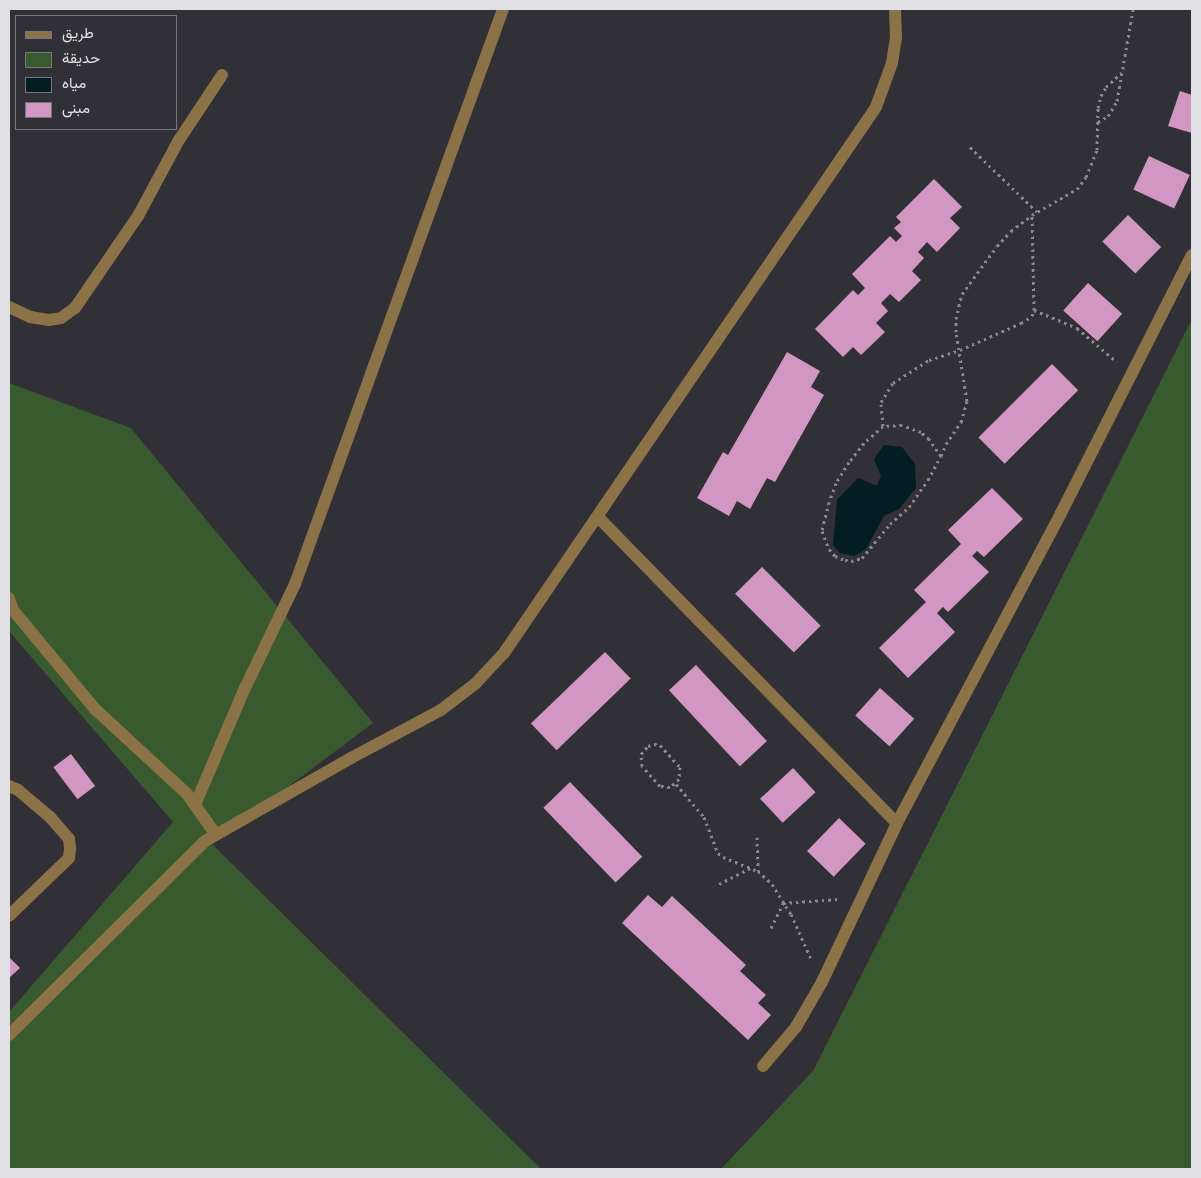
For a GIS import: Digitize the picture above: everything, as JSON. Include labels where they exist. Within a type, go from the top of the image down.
[{"type":"street","points":[[195,805],[245,688],[295,584],[502,9]]},
{"type":"street","points":[[9,1035],[205,841],[351,758],[441,710],[476,683],[504,653],[598,518],[876,107],[892,63],[896,38],[895,9]]},
{"type":"street","points":[[9,307],[30,317],[49,320],[61,318],[75,308],[138,216],[179,140],[222,75]]},
{"type":"street","points":[[763,1066],[796,1027],[822,982],[897,824],[1132,374],[1192,255]]},
{"type":"street","points":[[598,518],[897,824]]},
{"type":"street","points":[[9,598],[13,610],[95,708],[187,794],[216,835]]},
{"type":"street","points":[[9,786],[18,790],[50,817],[69,839],[70,849],[69,858],[9,916]]},
{"type":"path","points":[[1098,122],[1108,116],[1117,101],[1133,9]]},
{"type":"path","points":[[941,456],[929,438],[916,430],[902,425],[882,426],[864,443],[849,462],[829,502],[822,531],[824,540],[835,556],[851,561],[866,554],[890,524],[919,494],[961,422],[967,401],[956,319],[962,294],[997,246],[1032,215],[1077,189],[1086,177],[1097,150],[1101,96],[1106,87],[1121,73]]},
{"type":"path","points":[[970,147],[1037,212]]},
{"type":"path","points":[[882,426],[881,402],[893,384],[929,360],[960,350],[1027,320],[1034,310],[1032,215]]},
{"type":"path","points":[[1034,310],[1077,328],[1132,374]]},
{"type":"path","points":[[660,745],[680,766],[679,779],[676,784],[665,787],[660,786],[642,766],[641,754],[648,746],[660,745]]},
{"type":"path","points":[[676,784],[704,817],[718,852],[727,860],[758,871],[772,884],[797,927],[822,982]]},
{"type":"path","points":[[757,837],[758,871]]},
{"type":"path","points":[[719,884],[750,868]]},
{"type":"path","points":[[783,903],[862,898]]},
{"type":"path","points":[[771,928],[783,903]]},
{"type":"green space","points":[[1192,319],[1192,1169],[721,1169],[813,1071]]},
{"type":"green space","points":[[9,383],[131,428],[373,723],[212,844],[541,1169],[9,1169],[9,1012],[173,822],[9,631]]},
{"type":"water","points":[[884,445],[902,447],[915,464],[916,488],[899,509],[884,516],[866,549],[854,556],[840,553],[833,545],[837,500],[858,478],[877,486],[881,476],[874,459]]},
{"type":"building","points":[[1180,91],[1192,95],[1192,133],[1168,126]]},
{"type":"building","points":[[1149,156],[1190,175],[1174,209],[1133,190]]},
{"type":"building","points":[[934,179],[962,207],[950,218],[960,228],[937,252],[927,242],[918,252],[924,258],[912,271],[921,280],[899,302],[890,294],[881,303],[888,311],[876,323],[885,332],[861,355],[853,347],[843,357],[815,329],[853,290],[858,295],[865,288],[852,274],[890,236],[896,242],[902,236],[894,228],[901,222],[896,217]]},
{"type":"building","points":[[1128,215],[1161,247],[1135,274],[1102,242]]},
{"type":"building","points":[[1088,283],[1122,314],[1097,341],[1063,310]]},
{"type":"building","points":[[787,352],[820,371],[811,387],[824,395],[775,482],[767,478],[750,509],[737,501],[729,516],[697,498],[723,452],[728,455]]},
{"type":"building","points":[[1052,364],[1078,390],[1005,464],[978,438]]},
{"type":"building","points":[[992,488],[1023,519],[984,557],[977,551],[972,556],[989,572],[948,612],[943,607],[937,613],[955,632],[908,678],[879,648],[926,602],[914,590],[961,544],[948,530]]},
{"type":"building","points":[[762,567],[821,626],[794,653],[735,594]]},
{"type":"building","points":[[605,652],[631,679],[557,750],[531,724]]},
{"type":"building","points":[[696,665],[767,741],[740,766],[669,690]]},
{"type":"building","points":[[880,688],[914,719],[889,746],[855,715]]},
{"type":"building","points":[[71,754],[95,786],[78,799],[53,767]]},
{"type":"building","points":[[793,768],[816,792],[783,823],[760,799]]},
{"type":"building","points":[[570,782],[642,857],[616,883],[543,808]]},
{"type":"building","points":[[839,818],[866,844],[834,877],[807,851]]},
{"type":"building","points":[[648,895],[662,907],[672,896],[746,965],[740,971],[766,995],[758,1003],[771,1015],[748,1040],[622,923]]},
{"type":"building","points":[[9,959],[20,968],[9,978]]}]
